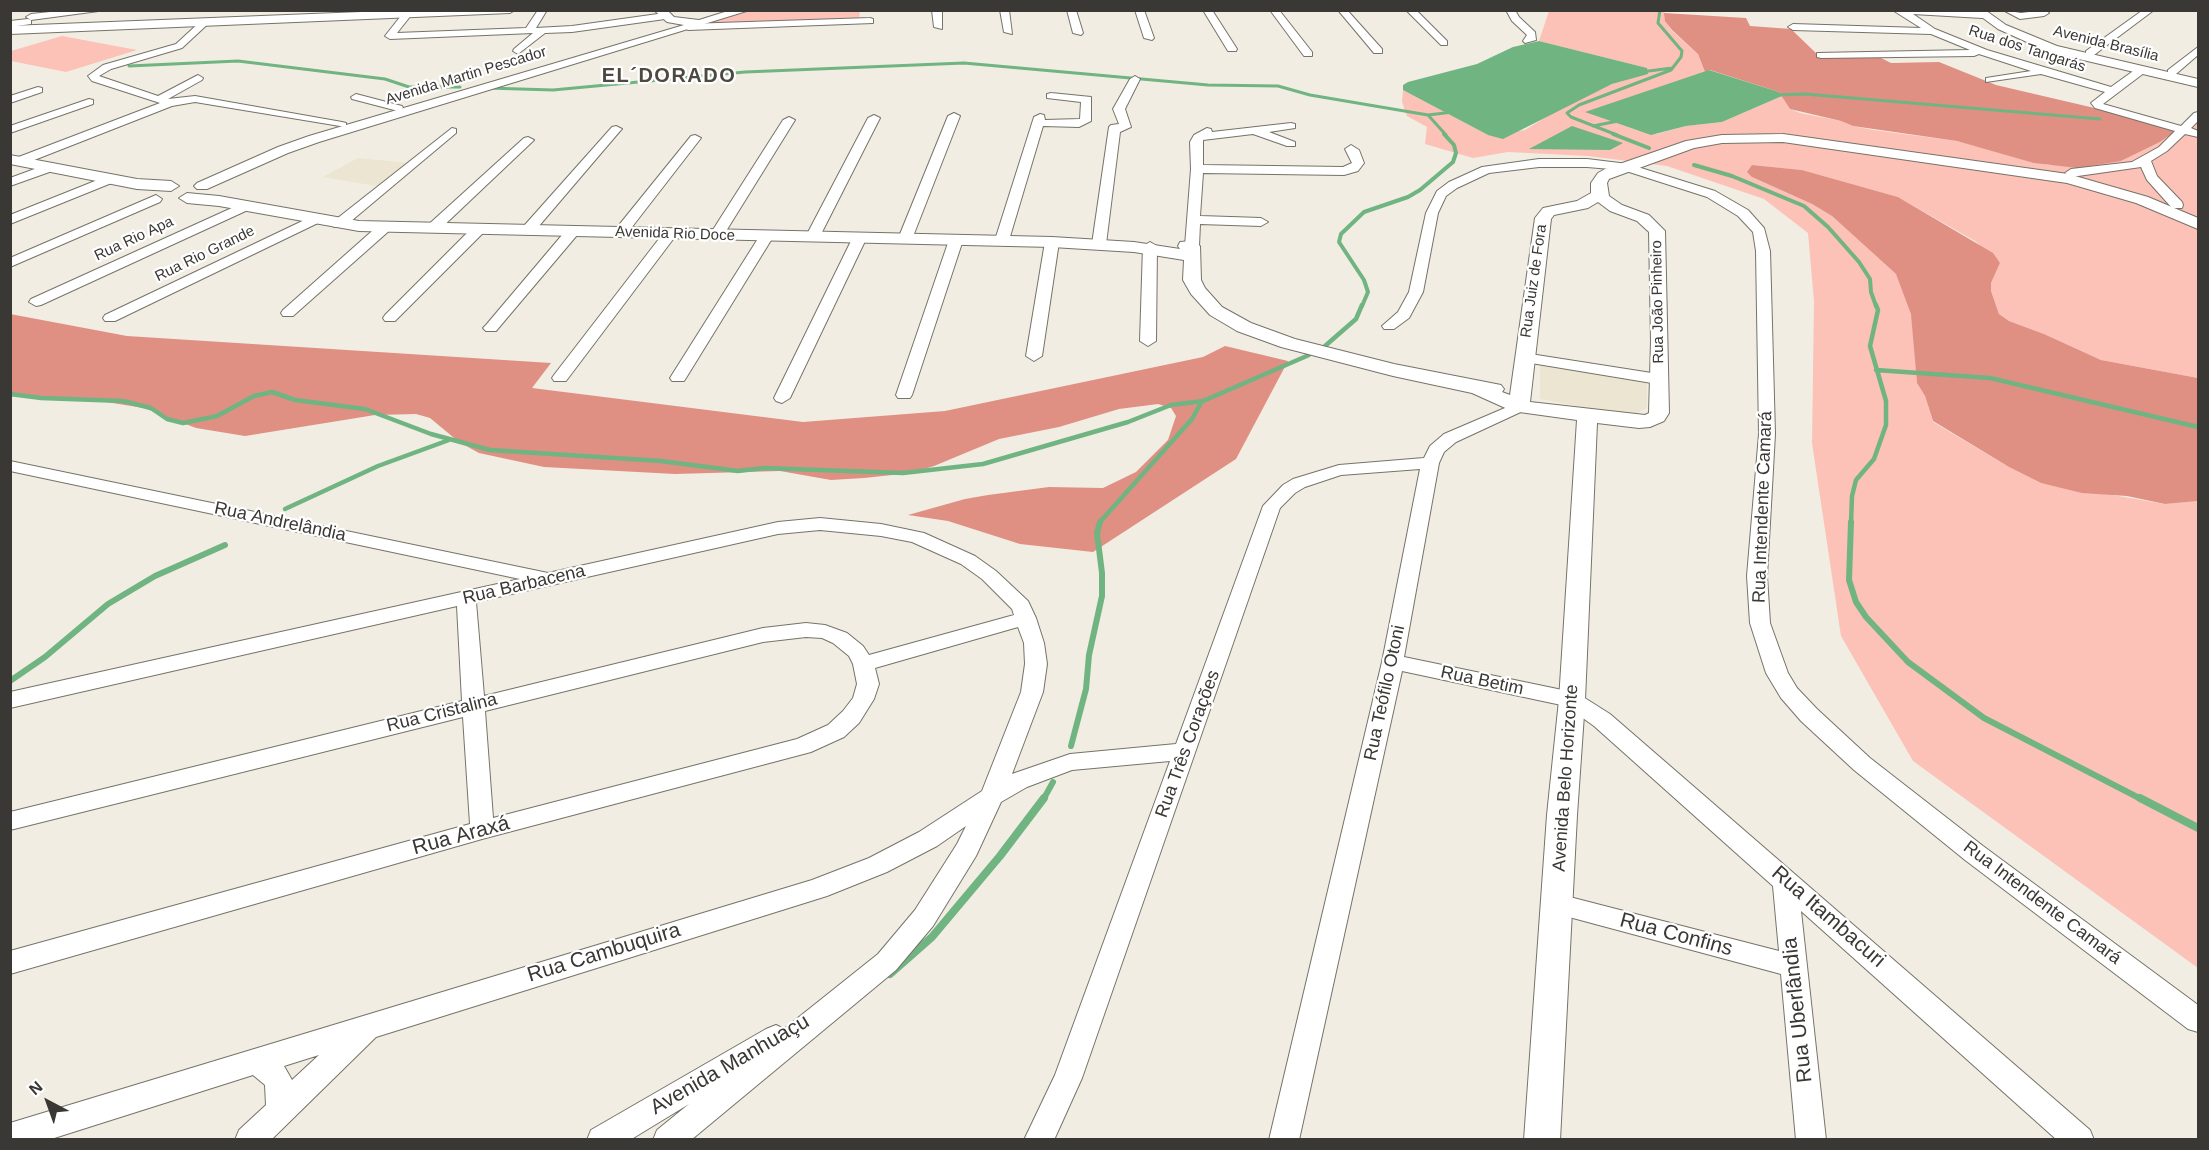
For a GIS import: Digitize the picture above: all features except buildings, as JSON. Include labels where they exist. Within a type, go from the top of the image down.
[{"type":"street","points":[[10,24],[102,10]]},
{"type":"street","points":[[215,10],[206,22],[179,46],[106,67],[93,76],[96,79],[165,101],[195,99],[342,126]]},
{"type":"street","points":[[10,30],[30,20],[206,22],[281,14],[510,10]]},
{"type":"street","points":[[529,31],[543,10]]},
{"type":"street","name":"Avenida Martin Pescador","points":[[178,193],[314,138],[726,12],[745,10]]},
{"type":"street","points":[[415,13],[390,36],[592,27],[642,20],[664,14],[686,25],[870,26],[870,10]]},
{"type":"street","points":[[937,10],[939,27]]},
{"type":"street","points":[[1004,10],[1009,32]]},
{"type":"street","points":[[1071,10],[1078,33]]},
{"type":"street","points":[[1139,10],[1149,38]]},
{"type":"street","points":[[1207,10],[1232,49]]},
{"type":"street","points":[[1274,10],[1308,54]]},
{"type":"street","points":[[1342,10],[1378,51]]},
{"type":"street","points":[[1410,10],[1444,43]]},
{"type":"street","points":[[1510,10],[1515,19],[1532,34],[1533,38],[1528,41]]},
{"type":"street","points":[[1896,10],[1984,12]]},
{"type":"street","points":[[2090,53],[2150,10]]},
{"type":"street","name":"Rua dos Tangarás","points":[[1901,11],[1932,31],[1983,52],[2044,72],[2115,91]]},
{"type":"street","name":"Avenida Martin Pescador","points":[[178,193],[284,143],[656,30],[707,21],[726,12]]},
{"type":"street","name":"Avenida Brasília","points":[[1984,12],[2004,19],[2029,23],[2090,53],[2199,77]]},
{"type":"street","points":[[2004,19],[2046,12]]},
{"type":"street","points":[[2019,16],[2029,23],[2046,12]]},
{"type":"street","points":[[642,20],[656,30],[664,14]]},
{"type":"street","name":"Avenida Brasília","points":[[2004,19],[2053,49],[2199,83]]},
{"type":"street","points":[[1793,27],[1932,31]]},
{"type":"street","points":[[518,51],[542,31]]},
{"type":"street","points":[[2172,72],[2199,50]]},
{"type":"street","points":[[1821,55],[1983,52]]},
{"type":"street","points":[[2140,70],[2115,91],[2096,102],[2099,106],[2199,134]]},
{"type":"street","points":[[1989,80],[2044,72]]},
{"type":"street","points":[[15,160],[165,101],[198,78]]},
{"type":"street","points":[[1099,244],[1115,128],[1125,127],[1119,109],[1135,79]]},
{"type":"street","points":[[10,100],[38,90]]},
{"type":"street","points":[[1002,240],[1039,120],[1079,124],[1085,121],[1087,99],[1052,96]]},
{"type":"street","points":[[356,97],[398,108]]},
{"type":"street","points":[[10,130],[89,102]]},
{"type":"street","points":[[2071,173],[2117,169],[2134,165],[2163,148],[2199,115]]},
{"type":"street","points":[[905,239],[954,116]]},
{"type":"street","points":[[812,238],[874,117]]},
{"type":"street","points":[[716,236],[789,120]]},
{"type":"street","points":[[1291,126],[1203,134],[1196,142],[1197,169],[1191,251],[1192,280],[1204,300],[1216,311],[1244,327],[1288,343],[1394,370],[1478,388],[1520,399],[1552,411],[1587,416]]},
{"type":"street","points":[[528,230],[616,129]]},
{"type":"street","points":[[1251,129],[1291,144]]},
{"type":"street","points":[[339,224],[452,132]]},
{"type":"street","points":[[621,233],[695,138]]},
{"type":"street","points":[[1599,195],[1599,183],[1603,176],[1683,146],[1722,139],[1783,138],[2068,179],[2142,200],[2199,224]]},
{"type":"street","points":[[433,228],[528,140]]},
{"type":"street","points":[[1829,144],[1887,147],[2071,173],[2121,185],[2199,214]]},
{"type":"street","points":[[1197,169],[1344,171],[1357,166],[1358,160],[1351,149]]},
{"type":"street","points":[[2144,159],[2151,177],[2177,205]]},
{"type":"street","name":"Avenida Rio Doce","points":[[15,160],[339,224],[716,236],[1002,240],[1191,251]]},
{"type":"street","points":[[1389,327],[1404,315],[1416,292],[1432,213],[1440,194],[1453,185],[1486,170],[1509,165],[1587,164],[1624,167]]},
{"type":"street","points":[[10,182],[51,167]]},
{"type":"street","name":"Rua Intendente Camará","points":[[1624,167],[1711,194],[1743,213],[1759,231],[1765,282],[1767,434],[1758,576],[1760,623],[1777,673],[1789,693],[1809,715],[1863,764],[1974,853],[2199,1020]]},
{"type":"street","points":[[10,220],[110,179]]},
{"type":"street","points":[[10,263],[178,193]]},
{"type":"street","name":"Rua Juiz de Fora","points":[[1520,399],[1543,218],[1549,211],[1582,205],[1599,195]]},
{"type":"street","name":"Rua João Pinheiro","points":[[1587,416],[1645,422],[1657,417],[1659,413],[1657,231],[1643,218],[1616,208],[1599,195]]},
{"type":"street","points":[[1582,205],[1616,208]]},
{"type":"street","name":"Rua Rio Apa","points":[[36,302],[245,206]]},
{"type":"street","name":"Rua Rio Grande","points":[[110,318],[315,219]]},
{"type":"street","points":[[1194,220],[1261,222]]},
{"type":"street","points":[[288,313],[385,227]]},
{"type":"street","points":[[390,318],[479,229]]},
{"type":"street","points":[[491,328],[573,231]]},
{"type":"street","points":[[560,378],[670,234]]},
{"type":"street","points":[[678,378],[766,237]]},
{"type":"street","points":[[782,398],[859,239]]},
{"type":"street","points":[[904,395],[956,240]]},
{"type":"street","points":[[1034,356],[1052,242]]},
{"type":"street","points":[[1145,248],[1148,341]]},
{"type":"street","points":[[1524,357],[1658,379]]},
{"type":"street","name":"Rua Teófilo Otoni","points":[[1284,1140],[1393,662],[1430,463],[1436,450],[1450,438],[1520,399]]},
{"type":"street","name":"Avenida Belo Horizonte","points":[[1542,1140],[1562,815],[1572,700],[1587,416]]},
{"type":"street","name":"Rua Três Corações","points":[[1042,1139],[1068,1078],[1272,506],[1279,497],[1299,483],[1339,470],[1430,463]]},
{"type":"street","name":"Rua Andrelândia","points":[[10,466],[548,579]]},
{"type":"street","name":"Rua Barbacena","points":[[10,700],[771,529],[801,525],[849,526],[918,537],[947,549],[989,575],[1024,612]]},
{"type":"street","points":[[466,598],[482,830]]},
{"type":"street","points":[[864,664],[1024,612],[1035,653],[1032,692],[992,796]]},
{"type":"street","name":"Rua Cristalina","points":[[10,821],[738,640],[786,631],[825,632],[840,638],[856,651],[864,664]]},
{"type":"street","name":"Rua Betim","points":[[1393,662],[1572,700]]},
{"type":"street","name":"Rua Araxá","points":[[10,963],[482,830],[820,740],[836,731],[851,717],[863,699],[868,684],[864,664]]},
{"type":"street","name":"Rua Itambacuri","points":[[1572,700],[1628,742],[1785,880],[2055,1127],[2079,1140]]},
{"type":"street","points":[[992,796],[1019,781],[1070,762],[1186,752]]},
{"type":"street","name":"Avenida Manhuaçu","points":[[668,1140],[887,962],[924,918],[967,849],[992,796]]},
{"type":"street","name":"Rua Cambuquira","points":[[10,1137],[818,889],[878,865],[928,839],[992,796]]},
{"type":"street","name":"Rua Uberlândia","points":[[1785,880],[1811,1140]]},
{"type":"street","name":"Rua Confins","points":[[1558,904],[1794,966]]},
{"type":"street","name":"Avenida Manhuaçu","points":[[602,1140],[828,1008]]},
{"type":"street","points":[[250,1140],[371,1025]]},
{"type":"street","points":[[255,1060],[270,1070],[278,1080],[281,1094],[280,1111]]},
{"type":"shaded area","points":[[1664,10],[1671,30],[1698,54],[1705,72],[1587,112],[1636,130],[1657,134],[1686,126],[1722,122],[1782,96],[1790,109],[1800,113],[1873,130],[1957,141],[2048,165],[2121,161],[2160,142],[2191,120],[2198,122],[2198,378],[2101,360],[2009,321],[1999,314],[1991,291],[1991,283],[2000,263],[1975,241],[1898,197],[1802,170],[1752,165],[1752,177],[1812,204],[1832,216],[1896,274],[1912,314],[1917,383],[1925,396],[1933,422],[2009,467],[2041,483],[2165,504],[2198,501],[2198,968],[1913,761],[1841,636],[1812,443],[1814,301],[1808,233],[1764,199],[1667,166],[1588,156],[1508,152],[1473,158],[1425,144],[1427,127],[1407,116],[1402,102],[1403,90],[1488,135],[1525,130],[1562,107],[1612,84],[1648,73],[1646,68],[1539,41],[1549,11]]},
{"type":"shaded area","points":[[751,11],[860,11],[859,19],[701,25]]},
{"type":"shaded area","points":[[1664,13],[1746,18],[1750,26],[1791,29],[1819,56],[1875,55],[1891,63],[1939,62],[1996,85],[2180,128],[2160,142],[2121,161],[2078,168],[2034,163],[1957,141],[1853,126],[1790,109],[1779,92],[1710,70],[1705,72],[1698,54],[1672,30],[1665,21]]},
{"type":"shaded area","points":[[62,36],[137,50],[66,72],[11,61],[11,51]]},
{"type":"shaded area","points":[[1539,41],[1647,68],[1648,74],[1612,84],[1503,139],[1488,135],[1403,90],[1403,85],[1408,82],[1477,64],[1513,47]]},
{"type":"shaded area","points":[[1709,70],[1779,92],[1782,96],[1722,122],[1686,126],[1651,135],[1585,112]]},
{"type":"shaded area","points":[[1572,126],[1623,143],[1610,150],[1529,149]]},
{"type":"shaded area","points":[[358,158],[410,163],[382,187],[323,177]]},
{"type":"shaded area","points":[[1752,165],[1802,170],[1898,197],[1993,253],[2000,263],[1991,283],[1991,291],[1999,314],[2009,321],[2101,360],[2198,378],[2198,501],[2165,504],[2127,496],[2082,493],[2041,483],[2009,467],[1933,421],[1925,396],[1917,383],[1911,314],[1896,274],[1832,216],[1812,204],[1752,177],[1747,172]]},
{"type":"shaded area","points":[[10,314],[127,336],[551,363],[532,388],[803,422],[945,411],[1203,357],[1225,346],[1288,361],[1236,459],[1093,552],[1020,544],[948,521],[908,515],[988,495],[1049,487],[1103,488],[1136,472],[1168,440],[1176,416],[1171,408],[1158,404],[1119,409],[1059,427],[999,439],[911,473],[864,478],[831,480],[780,471],[675,474],[544,467],[479,453],[459,442],[430,418],[416,414],[375,415],[245,436],[196,428],[144,408],[87,399],[11,396]]},
{"type":"shaded area","points":[[1540,363],[1647,379],[1647,408],[1637,413],[1619,414],[1540,399]]},
{"type":"waterway","points":[[1594,126],[1571,117],[1567,113],[1579,105],[1671,70],[1681,57],[1682,51],[1658,23],[1660,10]]},
{"type":"waterway","points":[[129,66],[238,61],[385,79],[409,87],[460,87]]},
{"type":"waterway","points":[[487,88],[553,90],[745,72],[964,63],[1208,85],[1278,86],[1310,95],[1428,115]]},
{"type":"waterway","points":[[1641,72],[1672,68]]},
{"type":"waterway","points":[[1775,95],[1805,94],[2100,119]]},
{"type":"waterway","points":[[1428,115],[1453,112]]},
{"type":"waterway","points":[[1428,115],[1446,135]]},
{"type":"waterway","points":[[1594,126],[1618,121]]},
{"type":"waterway","points":[[1594,126],[1617,135]]},
{"type":"waterway","points":[[1362,306],[1368,292],[1364,280],[1339,242],[1341,234],[1364,212],[1408,197],[1420,190],[1453,162],[1456,153],[1454,145],[1444,134]]},
{"type":"waterway","points":[[1613,134],[1649,148]]},
{"type":"waterway","points":[[1694,165],[1732,176],[1804,206],[1828,227],[1859,262],[1870,279],[1871,292],[1876,306]]},
{"type":"waterway","points":[[1325,346],[1356,319],[1362,305]]},
{"type":"waterway","points":[[1876,305],[1878,310],[1870,346],[1877,370]]},
{"type":"waterway","points":[[1202,401],[1309,355]]},
{"type":"waterway","points":[[1851,523],[1852,496],[1856,480],[1874,459],[1886,425],[1886,401],[1877,370]]},
{"type":"waterway","points":[[1877,370],[1990,378],[2198,427]]},
{"type":"waterway","points":[[10,394],[41,398],[123,401],[151,408],[167,419],[183,423],[217,416],[254,396],[272,392],[295,400],[365,409],[431,434],[490,450],[661,461],[738,471],[764,468],[903,473],[983,464],[1128,422],[1171,405],[1202,401]]},
{"type":"waterway","points":[[1099,523],[1192,419],[1202,401]]},
{"type":"waterway","points":[[285,509],[378,466],[449,440]]},
{"type":"waterway","points":[[1071,746],[1086,689],[1089,655],[1102,596],[1102,573],[1097,533],[1100,522]]},
{"type":"waterway","points":[[1851,522],[1849,580],[1856,602],[1866,617],[1908,662],[1984,718],[2143,800]]},
{"type":"waterway","points":[[10,681],[45,657],[108,604],[155,576],[225,545]]},
{"type":"waterway","points":[[1043,800],[1053,782]]},
{"type":"waterway","points":[[890,974],[932,937],[1000,856],[1044,798]]},
{"type":"waterway","points":[[2140,798],[2198,828]]},
{"type":"district","name":"EL´DORADO","points":[[669,76]]}]
